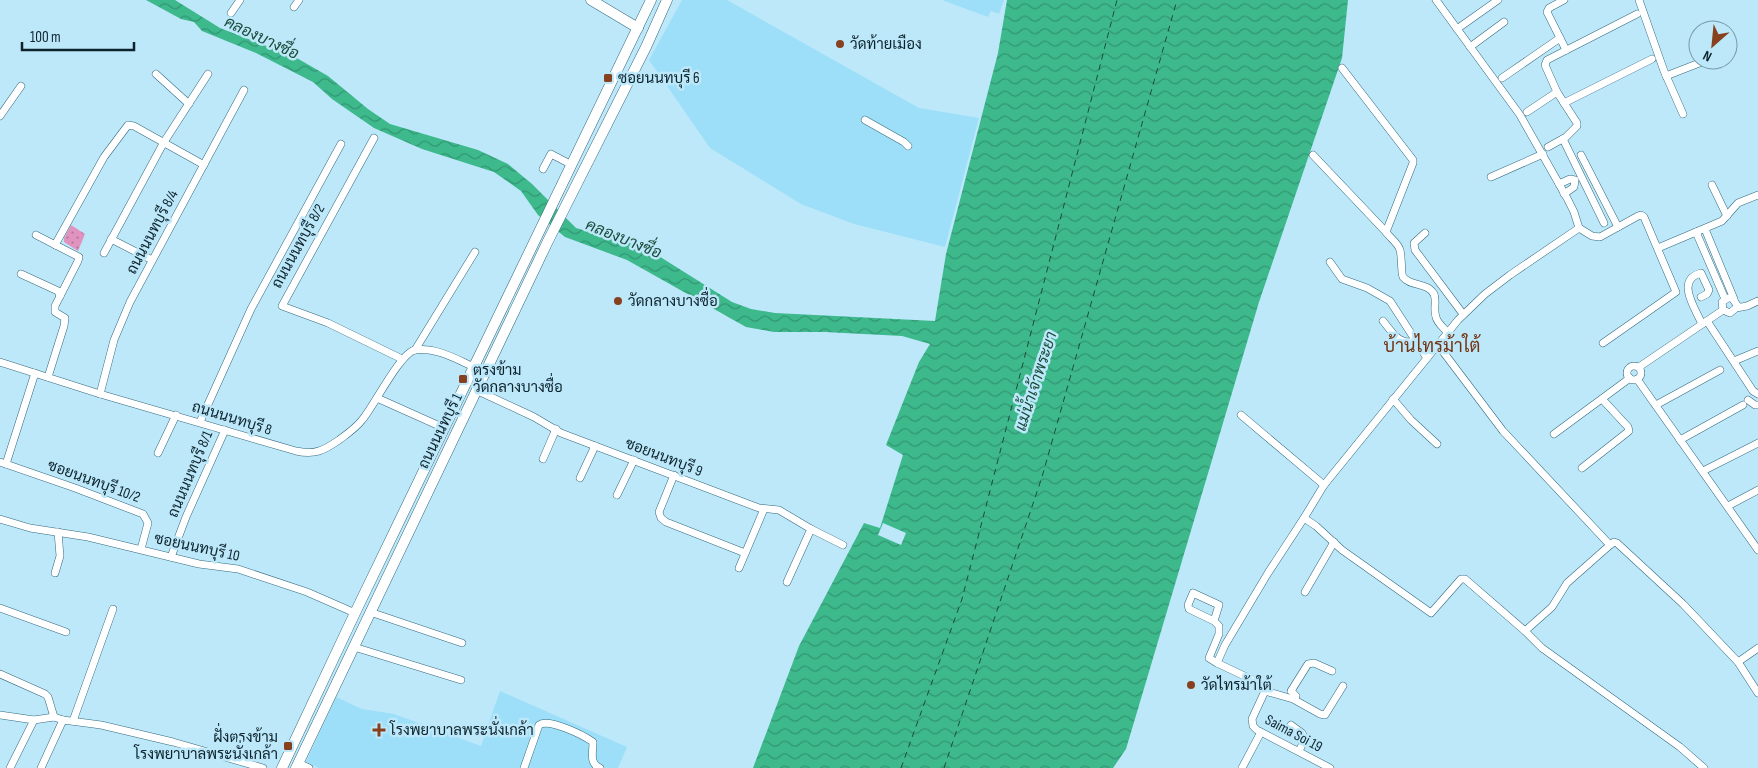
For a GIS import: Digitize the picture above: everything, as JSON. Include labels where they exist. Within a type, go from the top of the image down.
[{"type":"main road","points":[[591,0],[638,28]]},
{"type":"main road","name":"ถนนนนทบุรี 1","points":[[282,768],[651,0]]},
{"type":"main road","name":"ถนนนนทบุรี 1","points":[[297,766],[568,198],[667,0]]},
{"type":"main road","points":[[654,29],[672,0]]},
{"type":"street","points":[[231,13],[240,0]]},
{"type":"street","points":[[294,6],[299,0]]},
{"type":"street","points":[[1436,0],[1520,115],[1574,212],[1580,228],[1596,237],[1600,237],[1641,215],[1644,218],[1676,292],[1603,343]]},
{"type":"street","points":[[1457,29],[1498,0]]},
{"type":"street","points":[[1564,0],[1549,8],[1547,12],[1566,50]]},
{"type":"street","points":[[1639,0],[1666,76],[1683,114]]},
{"type":"street","points":[[1548,147],[1572,132],[1577,123],[1557,92],[1545,65],[1547,60],[1637,14]]},
{"type":"street","points":[[1470,47],[1504,22]]},
{"type":"street","points":[[1502,78],[1560,38]]},
{"type":"street","points":[[1564,103],[1652,59]]},
{"type":"street","points":[[1666,76],[1688,67]]},
{"type":"street","points":[[1342,68],[1414,163],[1386,232]]},
{"type":"street","points":[[156,74],[189,104]]},
{"type":"street","points":[[104,253],[164,142],[208,74]]},
{"type":"street","points":[[0,116],[21,86]]},
{"type":"street","name":"ถนนนนทบุรี 8/4","points":[[100,394],[114,340],[130,302],[244,90]]},
{"type":"street","points":[[1527,112],[1557,92]]},
{"type":"street","points":[[865,120],[908,146]]},
{"type":"street","points":[[56,245],[104,156],[128,125],[134,126],[204,165]]},
{"type":"street","name":"ถนนนนทบุรี 8/2","points":[[374,138],[283,301],[282,306],[328,323],[402,359]]},
{"type":"street","points":[[1563,139],[1579,178],[1604,223]]},
{"type":"street","points":[[200,422],[251,308],[341,144]]},
{"type":"street","points":[[544,169],[551,154],[572,165]]},
{"type":"street","points":[[1491,177],[1543,154]]},
{"type":"street","points":[[1313,155],[1399,248],[1403,264],[1403,277],[1414,284],[1427,288],[1433,293],[1435,317],[1448,332]]},
{"type":"street","points":[[1581,155],[1618,227]]},
{"type":"street","points":[[1559,184],[1570,178],[1579,178]]},
{"type":"street","points":[[1564,194],[1574,187],[1579,178]]},
{"type":"street","points":[[1712,185],[1727,216]]},
{"type":"street","points":[[1658,248],[1722,221],[1738,202],[1758,195]]},
{"type":"street","points":[[1214,622],[1219,605],[1193,594],[1188,609],[1219,626],[1219,634],[1209,658],[1218,662],[1225,646],[1268,573],[1324,485],[1463,314],[1510,275],[1580,228]]},
{"type":"street","points":[[1705,229],[1736,308]]},
{"type":"street","points":[[1696,232],[1725,299]]},
{"type":"street","points":[[1425,233],[1414,243],[1415,250],[1463,314]]},
{"type":"street","points":[[36,235],[79,257],[54,309],[65,318],[48,377]]},
{"type":"street","points":[[111,240],[152,260]]},
{"type":"street","name":"ถนนนนทบุรี 8","points":[[0,362],[100,394],[296,451],[308,454],[315,453],[327,448],[361,422],[402,359],[411,351],[416,350],[474,252]]},
{"type":"street","points":[[1330,262],[1342,279],[1367,288],[1390,301],[1428,358]]},
{"type":"street","points":[[1701,297],[1707,294],[1709,290],[1702,273],[1690,280],[1687,285],[1687,291],[1705,322],[1758,394]]},
{"type":"street","points":[[21,274],[58,291],[60,296]]},
{"type":"street","points":[[1725,299],[1734,300]]},
{"type":"street","points":[[1723,310],[1722,302],[1725,299]]},
{"type":"street","points":[[1723,310],[1730,313],[1736,308],[1748,306],[1758,301]]},
{"type":"street","points":[[1723,310],[1638,367],[1629,368],[1628,376],[1634,379],[1656,405],[1728,506],[1755,540],[1758,550]]},
{"type":"street","points":[[1383,321],[1405,343],[1417,341]]},
{"type":"street","points":[[1438,345],[1503,431],[1610,545]]},
{"type":"street","points":[[416,350],[436,351],[474,367]]},
{"type":"street","points":[[1734,361],[1758,350]]},
{"type":"street","points":[[1554,434],[1602,399],[1641,374],[1638,367]]},
{"type":"street","points":[[1656,405],[1720,370]]},
{"type":"street","points":[[3,463],[35,373]]},
{"type":"street","name":"ซอยนนทบุรี 9","points":[[476,390],[556,430],[596,446],[758,508],[779,510],[811,529],[844,545]]},
{"type":"street","points":[[377,398],[444,428]]},
{"type":"street","points":[[1393,399],[1437,444]]},
{"type":"street","points":[[1582,468],[1629,431],[1628,427],[1602,399]]},
{"type":"street","points":[[1680,440],[1746,402],[1758,405]]},
{"type":"street","points":[[158,453],[176,415]]},
{"type":"street","points":[[1240,415],[1324,485]]},
{"type":"street","name":"ถนนนนทบุรี 8/1","points":[[171,557],[186,517],[224,430]]},
{"type":"street","points":[[543,459],[556,430]]},
{"type":"street","points":[[1703,471],[1758,443]]},
{"type":"street","points":[[580,478],[596,446]]},
{"type":"street","points":[[617,495],[634,460]]},
{"type":"street","name":"ซอยนนทบุรี 10/2","points":[[3,463],[144,514],[148,523],[141,550]]},
{"type":"street","points":[[674,475],[659,512],[661,518],[666,522],[745,553]]},
{"type":"street","points":[[1728,506],[1758,490]]},
{"type":"street","points":[[739,568],[764,509]]},
{"type":"street","points":[[1304,518],[1316,526],[1342,550],[1431,614],[1463,578],[1525,630],[1542,648],[1680,747],[1704,768]]},
{"type":"street","name":"ซอยนนทบุรี 10","points":[[0,519],[30,528],[88,537],[204,565],[238,568],[307,592],[355,613]]},
{"type":"street","points":[[788,582],[811,529]]},
{"type":"street","points":[[55,573],[60,556],[58,532]]},
{"type":"street","points":[[1305,592],[1334,542]]},
{"type":"street","points":[[1525,630],[1552,607],[1567,583],[1614,542],[1621,545],[1683,604],[1738,662],[1758,693]]},
{"type":"street","points":[[0,608],[66,632]]},
{"type":"street","points":[[73,721],[113,609]]},
{"type":"street","points":[[370,612],[462,643]]},
{"type":"street","points":[[354,647],[461,680]]},
{"type":"street","points":[[1738,662],[1758,648]]},
{"type":"street","name":"Saima Soi 19","points":[[1218,662],[1257,682],[1265,691],[1252,719],[1253,726],[1330,768]]},
{"type":"street","points":[[1293,699],[1296,696],[1291,691],[1308,664],[1314,663],[1332,671]]},
{"type":"street","points":[[0,674],[45,694],[48,697],[54,717]]},
{"type":"street","points":[[1265,691],[1293,699],[1325,715],[1343,686]]},
{"type":"street","points":[[0,715],[34,720],[54,717],[101,725],[173,742],[263,768]]},
{"type":"street","points":[[10,768],[34,720]]},
{"type":"street","points":[[41,768],[63,720]]},
{"type":"street","points":[[524,768],[539,725],[546,722],[593,742],[592,760],[595,766],[600,768]]},
{"type":"street","points":[[1291,725],[1304,736],[1304,741],[1299,751]]},
{"type":"street","points":[[1242,768],[1261,732]]},
{"type":"street","points":[[297,766],[309,768]]},
{"type":"shaded area","points":[[682,0],[727,0],[919,108],[979,118],[945,247],[854,224],[801,204],[710,148],[649,60]]},
{"type":"shaded area","points":[[942,0],[1004,0],[999,14],[991,11],[988,17]]},
{"type":"shaded area","points":[[71,225],[85,234],[78,251],[64,242],[64,238]]},
{"type":"shaded area","name":"โรงพยาบาลพระนั่งเกล้า","points":[[500,691],[627,747],[618,768],[319,768],[306,762],[336,697],[362,709],[394,714],[481,746]]},
{"type":"water","name":"แม่น้ำเจ้าพระยา","points":[[146,0],[175,0],[220,28],[295,57],[328,76],[368,109],[390,124],[478,150],[508,164],[532,184],[576,228],[646,248],[732,302],[751,309],[775,313],[935,321],[946,254],[998,53],[1007,0],[1348,0],[1342,58],[1259,302],[1126,749],[1113,768],[753,768],[799,646],[864,523],[880,528],[903,455],[886,445],[919,362],[930,344],[902,336],[825,332],[774,332],[746,327],[627,260],[565,237],[538,215],[521,191],[494,172],[422,149],[374,128],[332,99],[313,82],[256,53],[202,31],[194,22],[181,19]]},
{"type":"pier","points":[[883,523],[906,533],[901,545],[878,535]]},
{"type":"ferry route","points":[[901,768],[962,599],[1117,0]]},
{"type":"ferry route","points":[[944,768],[1042,477],[1177,0]]},
{"type":"place","name":"วัดท้ายเมือง","points":[[840,44]]},
{"type":"place","name":"ซอยนนทบุรี 6","points":[[608,78]]},
{"type":"place","name":"วัดกลางบางซื่อ","points":[[618,301]]},
{"type":"place","name":"ตรงข้าม วัดกลางบางซื่อ","points":[[463,379]]},
{"type":"place","name":"วัดไทรม้าใต้","points":[[1191,685]]},
{"type":"place","name":"โรงพยาบาลพระนั่งเกล้า","points":[[379,730]]},
{"type":"place","name":"ฝั่งตรงข้าม โรงพยาบาลพระนั่งเกล้า","points":[[288,746]]},
{"type":"district","name":"บ้านไทรม้าใต้","points":[[1432,346]]},
{"type":"water label","name":"คลองบางซื่อ","points":[[262,37]]},
{"type":"water label","name":"คลองบางซื่อ","points":[[624,238]]}]
